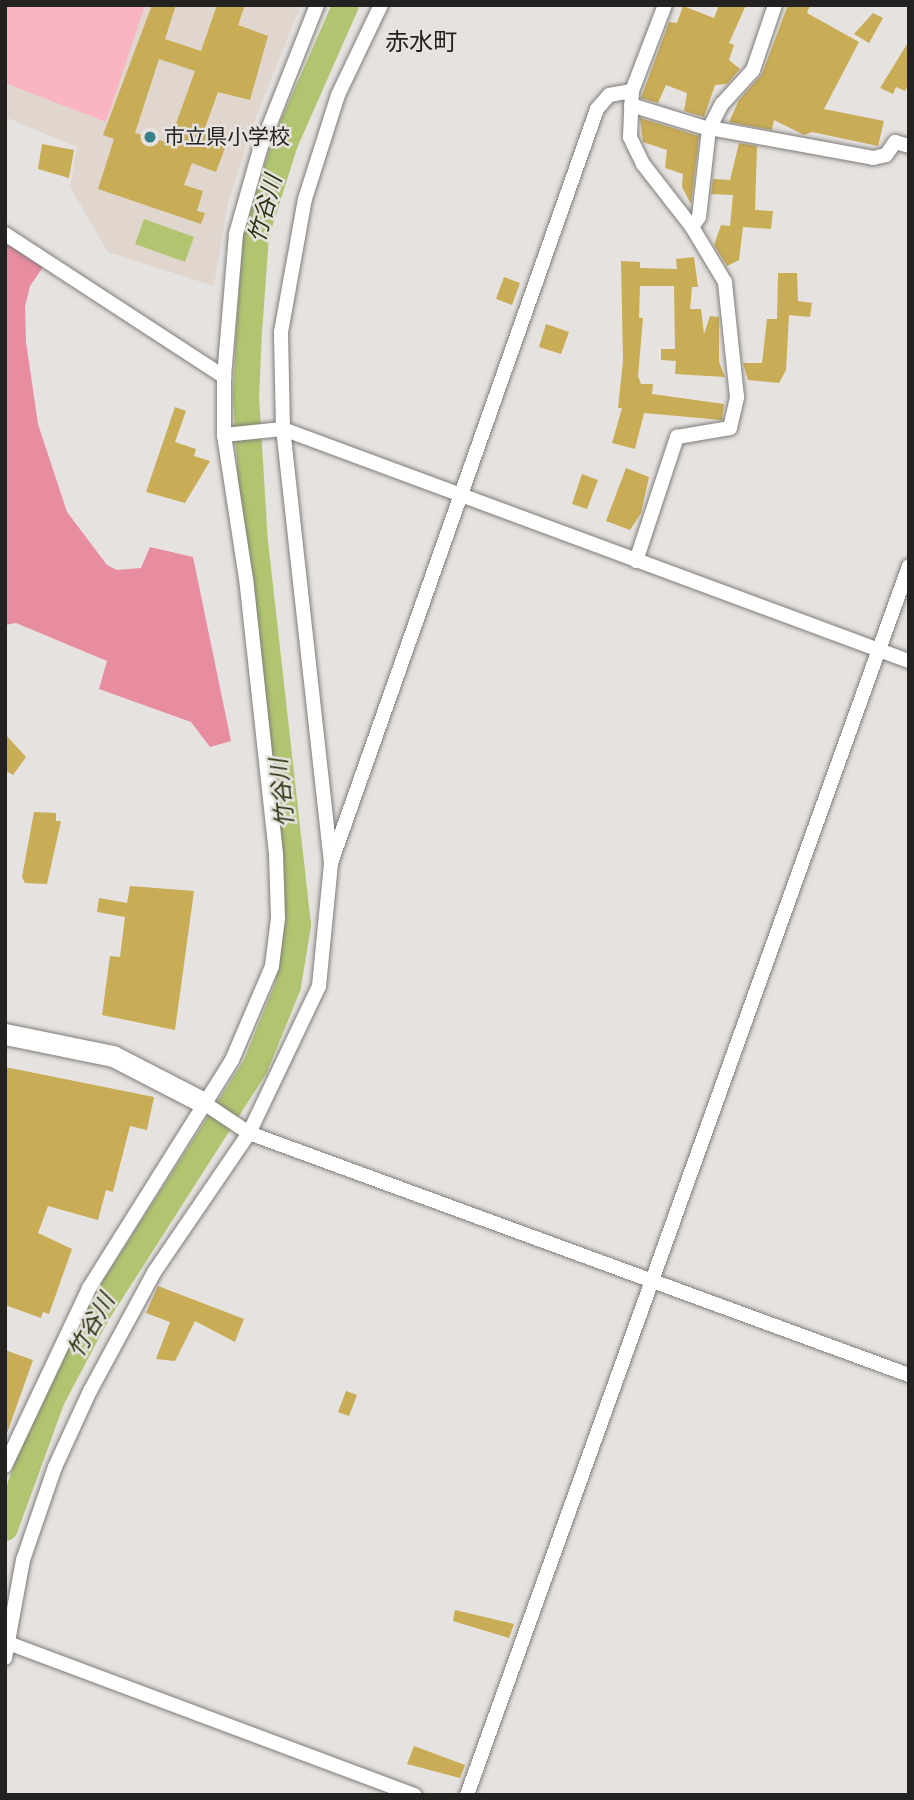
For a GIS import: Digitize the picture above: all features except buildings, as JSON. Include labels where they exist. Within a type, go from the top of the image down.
[{"type":"street","points":[[5,1466],[26,1412],[89,1288],[207,1106],[260,1005],[278,918],[224,377],[236,234],[260,149],[317,5]]},
{"type":"street","points":[[381,5],[338,95],[290,260],[281,332],[283,429],[331,863],[319,986],[245,1131],[155,1271],[90,1391],[55,1467],[23,1560],[7,1651],[415,1795]]},
{"type":"street","points":[[636,561],[677,438],[730,428],[734,421],[729,296],[692,227],[635,152],[631,98],[665,5]]},
{"type":"street","points":[[692,227],[699,217],[710,129],[722,104],[752,70],[775,5]]},
{"type":"street","points":[[331,863],[457,495],[597,109],[609,95],[631,98],[710,129],[873,158],[886,155],[895,142],[909,146]]},
{"type":"street","points":[[5,234],[224,377]]},
{"type":"street","points":[[228,434],[283,429],[909,661]]},
{"type":"street","points":[[467,1795],[909,566]]},
{"type":"street","points":[[5,1034],[113,1056],[207,1106],[245,1131],[909,1375]]},
{"type":"shaded area","name":"市立県小学校","points":[[5,5],[301,5],[252,127],[227,207],[214,286],[108,252],[70,187],[77,147],[5,117]]},
{"type":"shaded area","points":[[5,5],[145,5],[106,122],[5,83]]},
{"type":"shaded area","points":[[144,219],[194,237],[185,262],[135,244]]},
{"type":"shaded area","points":[[5,241],[43,267],[30,286],[25,307],[26,342],[38,424],[67,512],[107,565],[117,570],[141,568],[150,547],[193,557],[231,741],[210,747],[191,722],[99,689],[107,661],[16,623],[5,625]]},
{"type":"waterway","name":"竹谷川","points":[[5,1528],[52,1399],[97,1314],[255,1067],[288,986],[298,925],[255,544],[246,397],[249,332],[256,235],[285,143],[346,5]]},
{"type":"place","name":"市立県小学校","points":[[150,137]]},
{"type":"district","name":"赤水町","points":[[421,43]]}]
